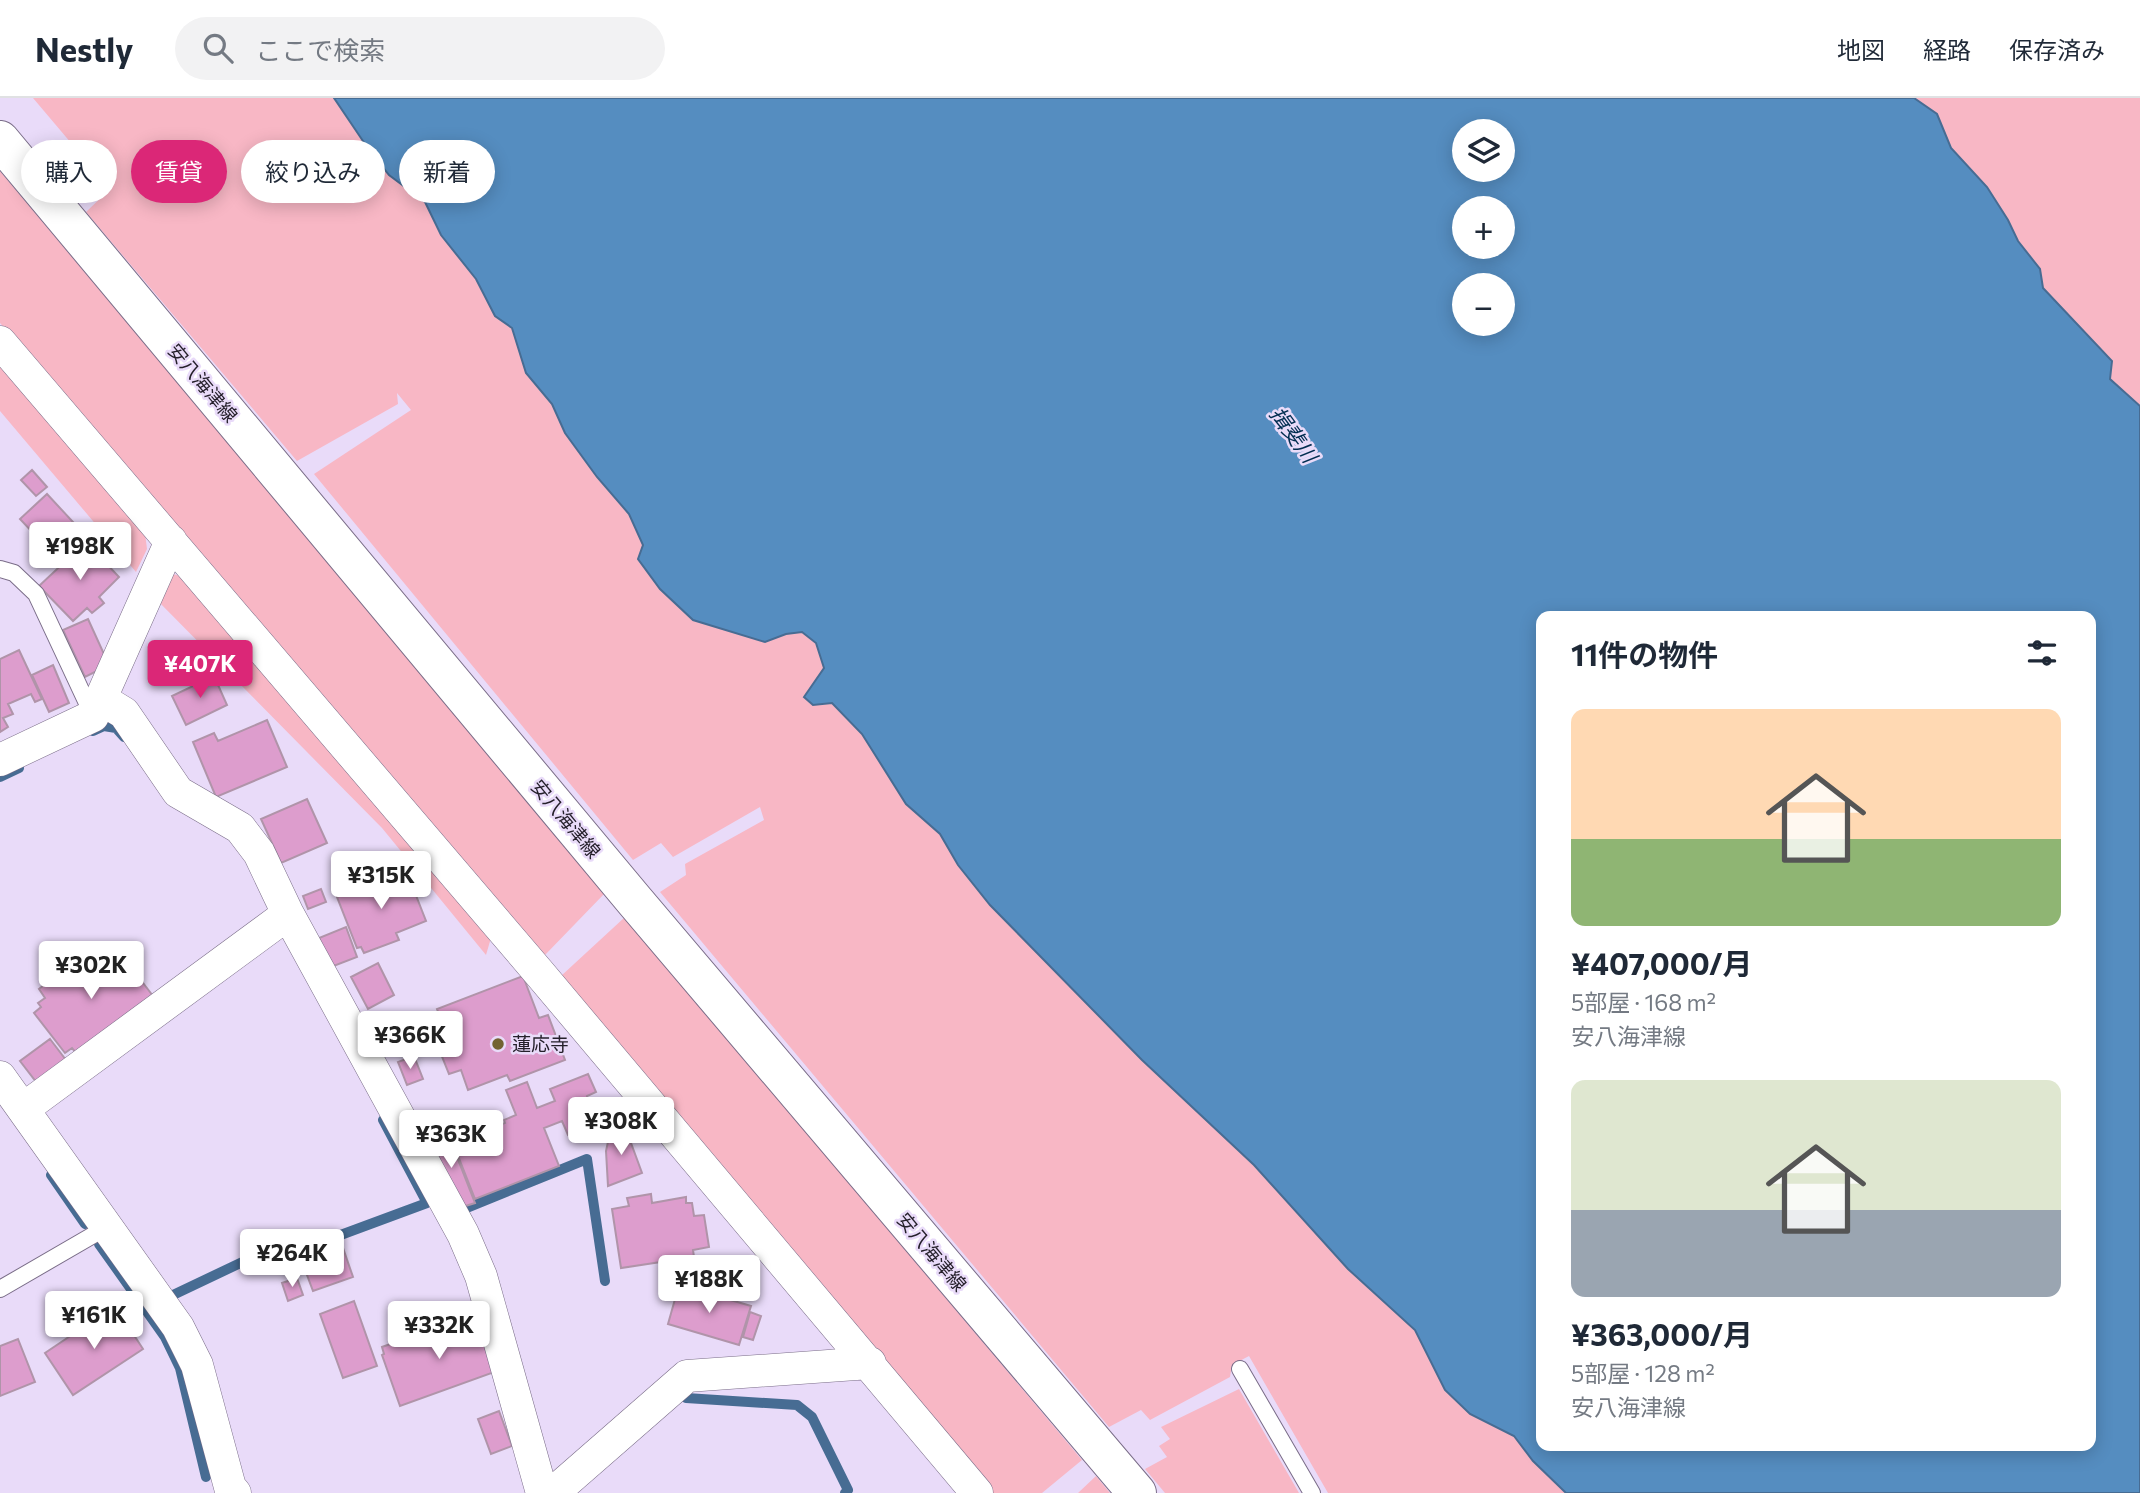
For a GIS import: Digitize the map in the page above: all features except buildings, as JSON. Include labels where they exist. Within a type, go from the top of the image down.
[{"type":"main road","name":"安八海津線","points":[[0,140],[643,911],[1138,1493]]},
{"type":"street","points":[[0,342],[870,1363],[977,1493]]},
{"type":"street","points":[[0,760],[97,708],[171,541]]},
{"type":"street","points":[[97,708],[124,713],[178,792],[240,828],[259,853],[288,914],[463,1234],[481,1276],[542,1493]]},
{"type":"street","points":[[23,1109],[288,914]]},
{"type":"street","points":[[0,1077],[178,1327],[197,1365],[229,1491]]},
{"type":"street","points":[[553,1493],[687,1376],[870,1363]]},
{"type":"lane","points":[[0,569],[14,573],[36,594],[97,708]]},
{"type":"lane","points":[[0,1289],[107,1227]]},
{"type":"lane","points":[[1240,1369],[1312,1493]]},
{"type":"shaded area","points":[[33,98],[334,98],[362,140],[241,140],[241,203],[385,203],[385,170],[399,182],[399,203],[425,203],[441,235],[476,279],[495,316],[512,328],[526,373],[552,404],[565,434],[629,514],[643,545],[693,619],[764,642],[786,634],[802,632],[816,643],[824,668],[804,697],[813,705],[832,703],[862,734],[906,804],[940,834],[958,865],[990,905],[1142,1060],[1254,1165],[1348,1269],[1415,1330],[1445,1390],[1470,1414],[1514,1436],[1533,1461],[1566,1493],[1328,1493],[1249,1356],[1232,1365],[1230,1377],[1150,1420],[1141,1410],[1109,1427],[660,892],[686,875],[685,864],[764,820],[760,807],[673,857],[661,843],[633,860],[314,474],[411,410],[397,393],[398,404],[297,461],[86,212],[95,203],[117,203],[117,140],[69,140]]},
{"type":"shaded area","points":[[1914,98],[2140,98],[2140,406],[2110,379],[2112,361],[2042,288],[2040,268],[2018,241],[1987,187],[1951,148],[1937,114]]},
{"type":"shaded area","points":[[0,171],[21,196],[21,203],[27,203],[605,893],[545,955],[0,323]]},
{"type":"shaded area","points":[[0,362],[145,533],[147,549],[136,572],[0,411]]},
{"type":"shaded area","points":[[170,573],[180,576],[493,931],[486,955],[382,828],[154,597]]},
{"type":"shaded area","points":[[625,917],[1082,1460],[1042,1493],[991,1493],[561,976]]},
{"type":"shaded area","points":[[1239,1389],[1299,1493],[1165,1493],[1145,1469],[1167,1457],[1159,1446],[1170,1439],[1161,1427]]},
{"type":"shaded area","points":[[1096,1476],[1110,1493],[1078,1493]]},
{"type":"water","name":"揖斐川","points":[[334,98],[1914,98],[1937,114],[1951,148],[1987,187],[2018,241],[2040,269],[2043,288],[2112,361],[2110,379],[2140,406],[2140,1493],[1566,1493],[1533,1461],[1514,1436],[1470,1414],[1445,1390],[1415,1330],[1348,1269],[1254,1165],[1142,1060],[990,905],[958,865],[940,834],[906,804],[862,734],[832,703],[813,705],[804,697],[824,668],[816,643],[802,632],[786,634],[765,642],[693,620],[660,589],[638,559],[643,545],[629,514],[597,477],[565,433],[552,404],[526,373],[512,328],[495,316],[476,279],[441,235],[425,203],[495,203],[495,140],[399,140],[399,182],[385,170],[385,140],[362,140]]},
{"type":"waterway","points":[[93,731],[104,726],[116,728],[124,737]]},
{"type":"waterway","points":[[0,777],[19,768]]},
{"type":"waterway","points":[[173,1295],[253,1257],[265,1263],[427,1203],[383,1120]]},
{"type":"waterway","points":[[459,1211],[587,1159],[605,1281]]},
{"type":"waterway","points":[[51,1175],[85,1224]]},
{"type":"waterway","points":[[99,1244],[165,1337],[180,1368],[206,1477]]},
{"type":"waterway","points":[[686,1398],[797,1405],[812,1417],[848,1490],[845,1493]]},
{"type":"place","name":"蓮応寺","points":[[498,1044]]}]
